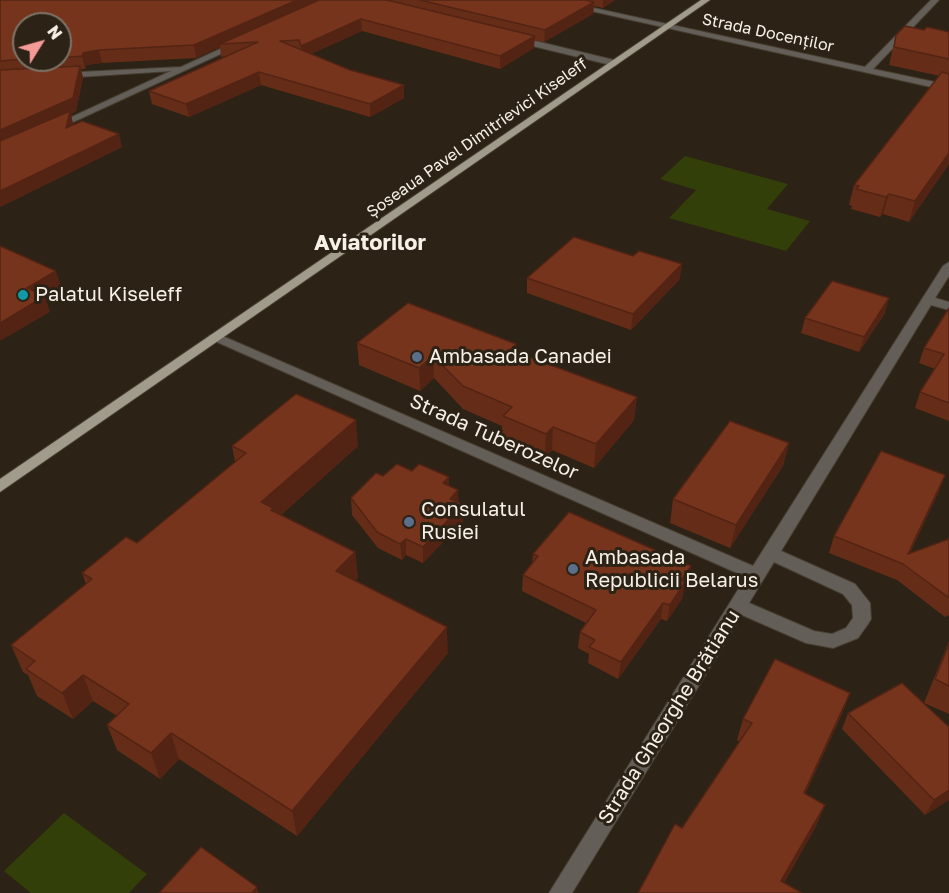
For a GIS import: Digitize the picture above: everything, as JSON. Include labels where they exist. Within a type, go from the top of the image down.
[{"type":"main road","name":"Șoseaua Pavel Dimitrievici Kiseleff","points":[[0,487],[706,0]]},
{"type":"street","name":"Strada Docenților","points":[[546,0],[949,88]]},
{"type":"street","points":[[867,70],[935,0]]},
{"type":"street","points":[[41,133],[272,29]]},
{"type":"street","points":[[504,36],[615,63]]},
{"type":"street","points":[[46,75],[186,68]]},
{"type":"street","name":"Strada Gheorghe Brătianu","points":[[560,893],[949,266]]},
{"type":"street","points":[[928,300],[949,306]]},
{"type":"street","name":"Strada Tuberozelor","points":[[215,338],[757,575]]},
{"type":"street","points":[[738,606],[812,638],[833,641],[852,633],[862,619],[861,603],[849,589],[771,553]]},
{"type":"green space","points":[[685,156],[788,184],[767,209],[810,221],[786,251],[669,218],[696,190],[660,179]]},
{"type":"green space","points":[[64,813],[147,874],[129,893],[31,893],[4,871]]},
{"type":"building","points":[[0,0],[297,0],[194,45],[99,50],[72,57],[72,12],[12,12],[12,60],[0,61]]},
{"type":"building","points":[[319,0],[387,0],[535,36],[500,56],[361,19],[301,46],[299,40],[280,41],[350,70],[404,85],[370,104],[259,72],[186,104],[149,91],[258,42],[220,44]]},
{"type":"building","points":[[420,0],[585,0],[594,2],[545,30]]},
{"type":"building","points":[[905,26],[924,30],[927,27],[949,32],[949,59],[894,47],[896,35]]},
{"type":"building","points":[[72,66],[80,66],[73,98],[0,130],[0,70],[72,72]]},
{"type":"building","points":[[942,72],[949,74],[949,153],[915,201],[889,194],[886,197],[856,189],[859,186],[854,185]]},
{"type":"building","points":[[70,111],[66,128],[82,121],[119,134],[0,191],[0,141]]},
{"type":"building","points":[[574,237],[633,256],[639,251],[682,264],[633,314],[527,278]]},
{"type":"building","name":"Palatul Kiseleff","points":[[0,246],[56,271],[27,288],[45,296],[0,323]]},
{"type":"building","points":[[832,281],[889,298],[864,337],[805,318]]},
{"type":"building","points":[[408,303],[516,344],[510,350],[637,397],[596,444],[553,427],[546,434],[503,416],[512,407],[463,386],[433,356],[419,368],[357,343]]},
{"type":"building","points":[[949,308],[949,403],[920,392],[944,354],[924,348]]},
{"type":"building","points":[[296,394],[356,420],[261,502],[273,508],[271,510],[355,552],[336,571],[447,627],[292,811],[171,733],[151,753],[107,725],[129,704],[83,675],[62,693],[26,669],[35,661],[11,645],[92,579],[82,573],[126,537],[137,543],[246,453],[232,446]]},
{"type":"building","points":[[730,421],[789,443],[736,525],[673,499]]},
{"type":"building","points":[[881,451],[945,475],[908,554],[949,539],[949,598],[903,564],[834,536]]},
{"type":"building","name":"Consulatul Rusiei","points":[[397,464],[412,471],[419,464],[449,477],[443,483],[458,490],[450,499],[463,504],[423,547],[406,539],[400,544],[377,532],[351,498],[376,473],[383,476]]},
{"type":"building","points":[[569,512],[691,566],[681,580],[685,582],[670,605],[663,603],[621,662],[589,647],[595,640],[580,632],[596,610],[523,575],[538,556],[533,554]]},
{"type":"building","points":[[949,644],[949,686],[935,679]]},
{"type":"building","points":[[775,659],[850,693],[804,793],[825,805],[781,881],[802,893],[638,893],[675,824],[682,828],[752,723],[743,719]]},
{"type":"building","points":[[902,683],[949,727],[949,790],[934,800],[848,713]]},
{"type":"building","points":[[201,847],[257,887],[252,893],[159,893]]},
{"type":"place","name":"Palatul Kiseleff","points":[[23,295]]},
{"type":"place","name":"Ambasada Canadei","points":[[417,357]]},
{"type":"place","name":"Consulatul Rusiei","points":[[409,522]]},
{"type":"place","name":"Ambasada Republicii Belarus","points":[[573,569]]},
{"type":"district","name":"Aviatorilor","points":[[370,243]]}]
